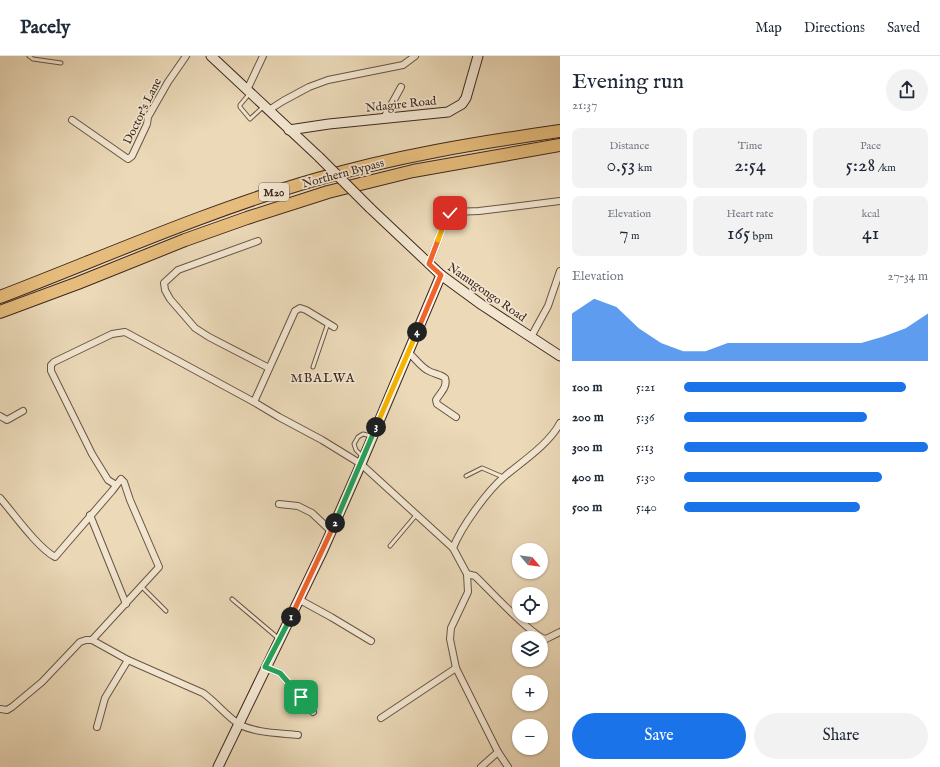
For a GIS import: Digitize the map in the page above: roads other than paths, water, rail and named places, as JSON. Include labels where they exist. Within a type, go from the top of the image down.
[{"type":"highway","name":"Northern Bypass","points":[[0,297],[248,200],[315,179],[410,155],[560,131]]},
{"type":"highway","name":"Northern Bypass","points":[[0,312],[78,283],[185,240],[328,192],[413,171],[560,145]]},
{"type":"street","name":"Doctor's Lane","points":[[72,120],[128,159],[132,156],[147,124],[148,117],[168,82],[186,56]]},
{"type":"street","points":[[212,56],[289,130]]},
{"type":"street","points":[[249,91],[263,56]]},
{"type":"street","points":[[266,108],[322,82],[403,65],[415,56]]},
{"type":"street","name":"Ndagire Road","points":[[289,130],[329,124],[448,112],[462,104],[468,94],[478,56]]},
{"type":"street","points":[[384,118],[400,87]]},
{"type":"street","name":"Namugongo Road","points":[[289,130],[441,275],[482,305],[560,356]]},
{"type":"street","points":[[429,264],[447,216],[453,212],[479,212],[560,201]]},
{"type":"street","points":[[258,241],[178,270],[164,283],[165,290],[170,299],[195,328],[209,337],[269,368]]},
{"type":"street","points":[[531,337],[548,306],[560,271]]},
{"type":"street","points":[[218,767],[265,667],[300,600],[362,461],[441,275]]},
{"type":"street","points":[[254,402],[295,311],[300,308],[306,310],[334,327]]},
{"type":"street","points":[[116,485],[108,480],[92,454],[50,368],[54,362],[112,334],[125,332],[362,461],[453,548],[467,574],[468,592],[451,628],[450,639],[456,668],[498,752],[508,767]]},
{"type":"street","points":[[408,352],[414,357],[418,364],[428,371],[445,378],[446,382],[443,390],[436,400],[437,404],[456,417]]},
{"type":"street","points":[[0,416],[7,420],[23,411]]},
{"type":"street","points":[[453,548],[458,535],[488,494],[503,477],[531,456],[557,429],[560,423]]},
{"type":"street","points":[[0,498],[40,544],[55,557],[121,479],[124,482],[130,500],[159,565],[158,569],[142,587],[92,640]]},
{"type":"street","points":[[278,504],[298,506],[312,513],[331,531]]},
{"type":"street","points":[[90,516],[126,604]]},
{"type":"street","points":[[467,574],[475,576],[524,625],[540,637],[546,639],[560,632]]},
{"type":"street","points":[[300,600],[331,616],[371,641]]},
{"type":"street","points":[[0,709],[7,710],[12,707],[42,682],[80,642],[92,640],[128,660],[203,693],[212,699],[238,724],[256,730],[298,735]]},
{"type":"street","points":[[97,727],[105,698],[128,660]]},
{"type":"street","points":[[265,667],[280,673],[313,712]]},
{"type":"street","points":[[381,718],[456,668]]},
{"type":"street","points":[[482,767],[498,752]]},
{"type":"lane","points":[[29,56],[33,59],[61,64]]},
{"type":"lane","points":[[249,91],[240,106],[250,118],[266,108]]},
{"type":"lane","points":[[313,367],[328,323]]},
{"type":"lane","points":[[362,461],[354,444],[358,437],[363,434],[372,437]]},
{"type":"lane","points":[[466,476],[482,468],[503,477]]},
{"type":"lane","points":[[390,546],[417,514]]},
{"type":"lane","points":[[142,587],[166,612]]},
{"type":"lane","points":[[232,599],[280,639]]},
{"type":"district","name":"MBALWA","points":[[323,377]]}]
